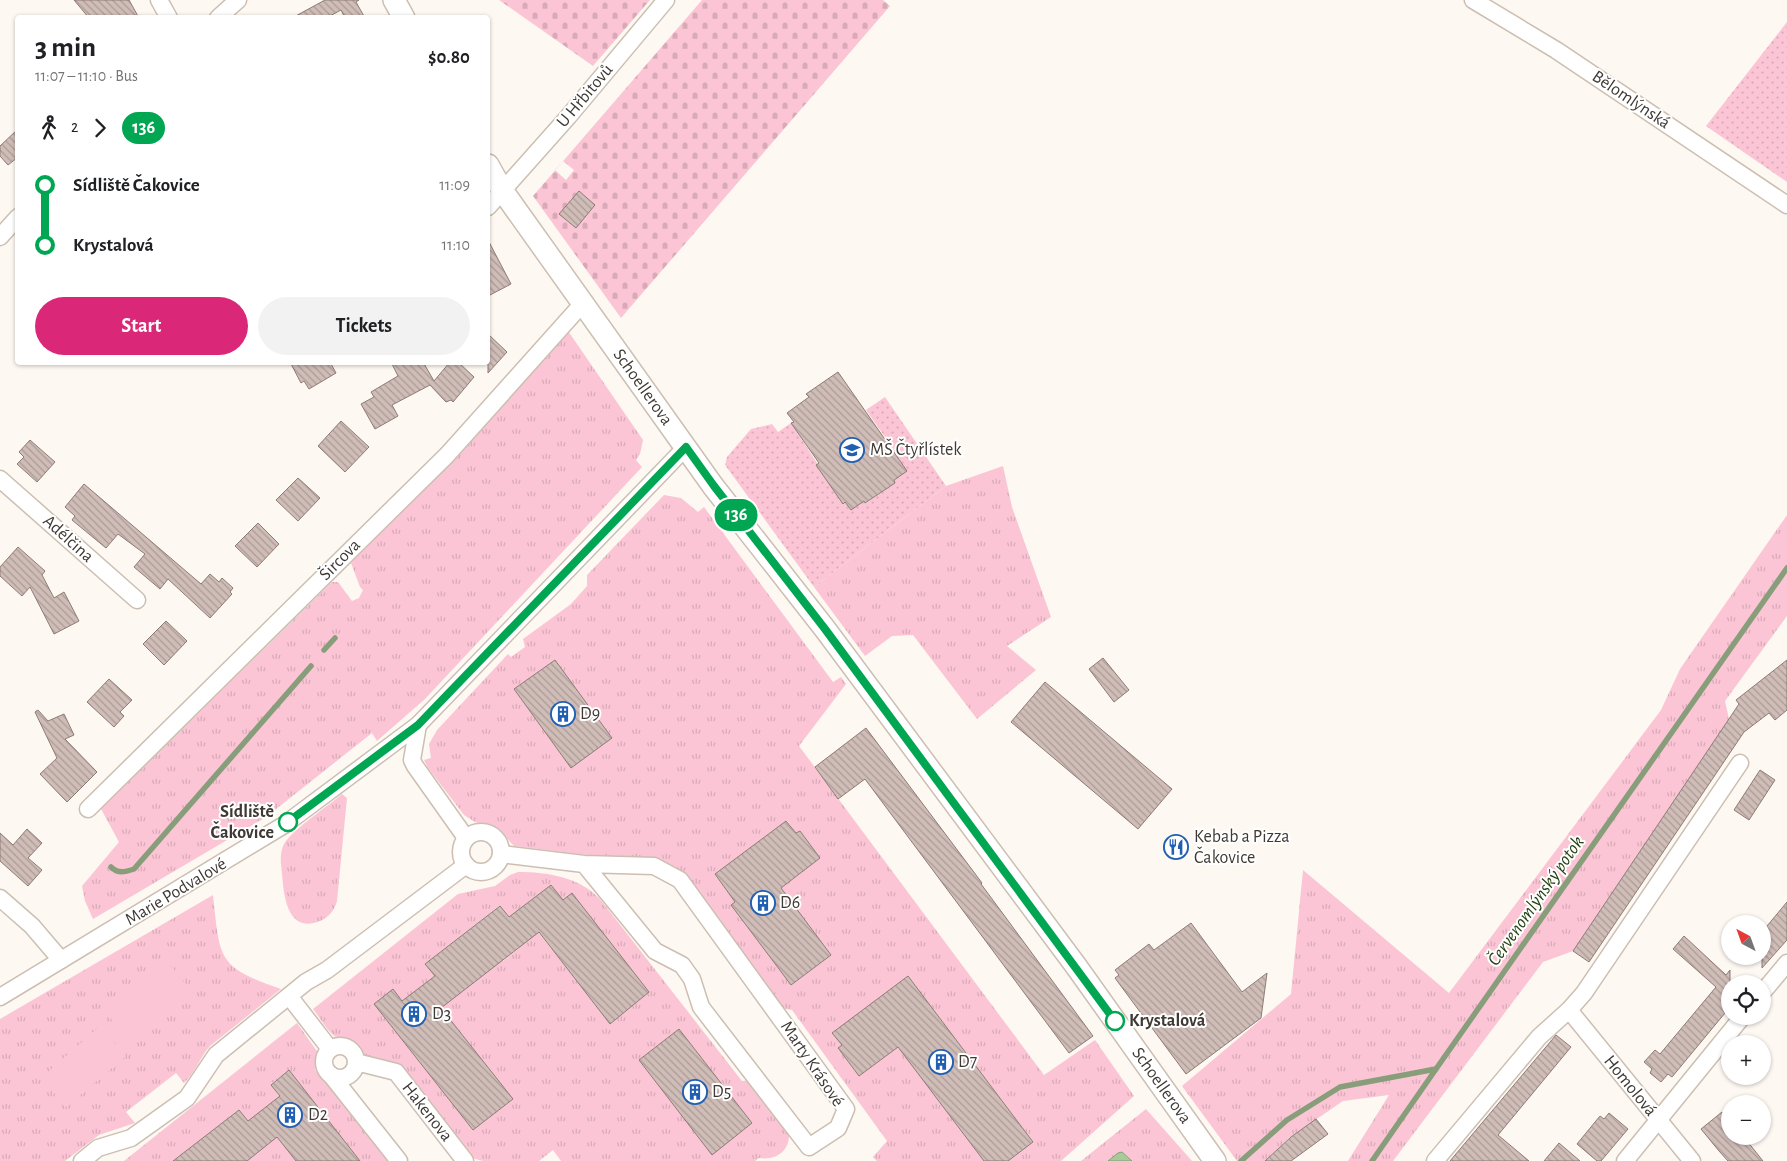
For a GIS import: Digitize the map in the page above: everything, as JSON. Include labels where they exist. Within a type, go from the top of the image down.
[{"type":"street","points":[[159,0],[166,15]]},
{"type":"street","points":[[221,15],[238,0]]},
{"type":"street","points":[[394,0],[402,15]]},
{"type":"street","name":"U Hřbitovů","points":[[490,205],[568,117],[666,0]]},
{"type":"street","name":"Bělomlýnská","points":[[1472,0],[1556,50],[1787,205]]},
{"type":"street","name":"Schoellerova","points":[[490,169],[502,190],[714,486],[825,629],[1076,966],[1214,1159]]},
{"type":"street","points":[[0,237],[15,220]]},
{"type":"street","name":"Šircova","points":[[88,809],[447,455],[584,302]]},
{"type":"street","name":"Marie Podvalové","points":[[0,997],[284,825],[418,725],[686,447]]},
{"type":"street","name":"Adélčina","points":[[0,479],[137,600]]},
{"type":"street","points":[[418,725],[412,760],[466,838]]},
{"type":"street","points":[[1435,1161],[1539,1037],[1569,1010],[1584,993],[1740,763]]},
{"type":"street","points":[[477,832],[489,833],[499,842],[501,854],[496,866],[490,870],[477,872],[466,865],[460,851],[466,838],[477,832]]},
{"type":"street","name":"Marty Krásové","points":[[501,854],[584,864],[654,866],[680,880],[846,1109],[838,1128],[809,1147],[701,1007],[692,979],[682,965],[655,951],[584,864]]},
{"type":"street","points":[[82,1161],[98,1148],[131,1138],[187,1098],[216,1055],[306,982],[328,970],[466,865]]},
{"type":"street","points":[[0,898],[32,926],[61,960]]},
{"type":"street","points":[[1771,982],[1787,963]]},
{"type":"street","points":[[289,996],[330,1049],[326,1054],[324,1062],[331,1075],[399,1161]]},
{"type":"street","name":"Homolová","points":[[1569,1010],[1692,1161]]},
{"type":"street","points":[[1625,1161],[1657,1119],[1735,1025]]},
{"type":"street","name":"Hakenova","points":[[330,1049],[341,1046],[348,1048],[356,1062],[396,1072],[465,1161]]},
{"type":"street","points":[[331,1075],[347,1076],[353,1070],[356,1062]]},
{"type":"green space","points":[[499,0],[650,0],[593,66]]},
{"type":"green space","points":[[702,0],[883,0],[890,6],[621,318],[533,196],[555,170],[566,180],[574,170],[563,161]]},
{"type":"green space","points":[[1787,22],[1787,182],[1706,126]]},
{"type":"green space","points":[[566,328],[643,440],[640,454],[636,460],[642,467],[425,699],[377,741],[372,733],[266,817],[93,919],[85,901],[82,886],[119,842],[101,809],[332,582],[338,582],[352,601],[359,598],[363,590],[360,587],[351,563],[462,452],[553,349]]},
{"type":"green space","points":[[885,397],[946,486],[814,587],[725,465],[727,457],[751,429],[772,424],[778,432],[791,423],[843,503],[845,502],[851,509],[864,501],[866,503],[895,483],[894,450],[866,410]]},
{"type":"green space","points":[[1003,466],[1012,507],[1051,617],[1007,646],[1036,670],[977,719],[913,635],[892,636],[865,656],[814,587],[946,486]]},
{"type":"green space","points":[[664,495],[681,498],[698,512],[704,507],[833,682],[841,677],[846,684],[799,746],[1044,1075],[1095,1040],[1134,1096],[1061,1161],[1008,1161],[1033,1142],[908,976],[833,1033],[842,1045],[838,1049],[859,1076],[898,1047],[984,1161],[877,1161],[873,1157],[887,1141],[792,1010],[781,1008],[662,864],[514,846],[498,829],[475,822],[464,815],[424,760],[431,758],[429,744],[437,730],[508,654],[511,657],[525,647],[523,639],[571,604],[587,586],[587,575]],"holes":[[[555,660],[611,738],[571,768],[514,689]],[[787,821],[796,833],[800,831],[820,858],[781,888],[831,955],[791,985],[731,905],[735,902],[715,874]]]},
{"type":"green space","points":[[1787,515],[1787,616],[1725,701],[1729,719],[1573,951],[1543,962],[1393,1161],[1348,1161],[1389,1095],[1343,1101],[1289,1138],[1265,1161],[1237,1161],[1182,1086],[1291,994],[1303,870],[1449,993],[1661,710],[1680,669]]},
{"type":"green space","points":[[342,794],[347,798],[337,901],[329,916],[309,924],[300,922],[289,911],[286,902],[281,863],[282,848],[288,838]]},
{"type":"green space","points":[[518,872],[529,872],[562,877],[583,886],[600,899],[742,1081],[749,1080],[789,1133],[787,1145],[781,1153],[771,1158],[759,1158],[755,1161],[561,1161],[553,1150],[539,1161],[483,1161],[472,1158],[401,1073],[364,1056],[353,1042],[340,1040],[330,1032],[313,1009],[458,894],[495,886],[510,875]],"holes":[[[551,885],[563,900],[572,893],[649,992],[610,1023],[532,924],[519,948],[503,961],[501,959],[462,992],[456,986],[435,1000],[513,1099],[473,1130],[374,1004],[402,1001],[435,976],[425,964],[499,906],[509,917]],[[679,1029],[752,1123],[712,1154],[639,1060]]]},
{"type":"green space","points":[[213,895],[218,934],[226,958],[244,974],[281,989],[210,1046],[184,1083],[176,1073],[126,1112],[135,1123],[99,1135],[65,1161],[0,1161],[0,1019]]},
{"type":"green space","points":[[170,965],[192,992],[130,1042],[107,1014]]},
{"type":"green space","points":[[297,1023],[319,1054],[320,1060],[315,1070],[391,1161],[360,1161],[289,1070],[271,1084],[280,1097],[248,1121],[239,1110],[173,1161],[124,1161]]},
{"type":"green space","points":[[100,1026],[126,1056],[66,1107],[41,1078]]},
{"type":"green space","points":[[1146,1109],[1192,1161],[1132,1161],[1122,1152],[1108,1161],[1081,1161]]},
{"type":"green space","points":[[271,1129],[296,1161],[247,1161]]},
{"type":"shaded area","points":[[1122,1152],[1132,1161],[1108,1161],[1118,1153]]},
{"type":"building","points":[[74,0],[129,0],[137,15],[86,15]]},
{"type":"building","points":[[325,0],[359,0],[356,2],[363,15],[344,15],[341,10],[332,15],[298,15]]},
{"type":"building","points":[[15,132],[15,159],[8,165],[0,156],[0,146]]},
{"type":"building","points":[[579,191],[595,205],[576,228],[559,214]]},
{"type":"building","points":[[490,244],[511,284],[490,295]]},
{"type":"building","points":[[490,336],[507,352],[488,373],[488,365],[490,365]]},
{"type":"building","points":[[292,365],[332,365],[336,373],[309,389],[304,381],[301,383]]},
{"type":"building","points":[[392,365],[425,365],[434,381],[447,365],[461,365],[474,377],[453,402],[451,400],[446,402],[430,385],[392,405],[398,416],[375,429],[361,404],[374,397],[371,392],[398,376]]},
{"type":"building","points":[[838,372],[907,471],[894,480],[895,483],[851,510],[845,502],[843,504],[816,465],[819,463],[791,423],[794,422],[787,413],[809,397],[806,394]]},
{"type":"building","points":[[341,421],[369,447],[345,472],[318,446]]},
{"type":"building","points":[[30,440],[55,462],[37,482],[17,464],[24,457],[19,452]]},
{"type":"building","points":[[298,478],[320,498],[298,521],[276,500]]},
{"type":"building","points":[[84,484],[201,584],[210,574],[219,582],[222,578],[233,588],[230,592],[232,594],[210,618],[168,579],[160,589],[134,567],[145,554],[118,534],[106,548],[72,520],[75,516],[65,507]]},
{"type":"building","points":[[258,523],[279,544],[257,567],[235,546]]},
{"type":"building","points":[[18,547],[45,571],[42,575],[54,598],[64,592],[79,621],[54,634],[30,587],[22,596],[0,576],[0,567]]},
{"type":"building","points":[[166,621],[187,641],[164,665],[143,644]]},
{"type":"building","points":[[1103,658],[1129,690],[1114,702],[1089,669]]},
{"type":"building","name":"D9","points":[[555,660],[612,738],[571,768],[514,689]]},
{"type":"building","points":[[1787,660],[1787,710],[1775,720],[1769,713],[1744,732],[1589,962],[1573,951],[1739,704],[1736,700]]},
{"type":"building","points":[[109,679],[132,700],[120,712],[124,716],[114,727],[87,702]]},
{"type":"building","points":[[1045,682],[1172,789],[1138,829],[1011,722]]},
{"type":"building","points":[[38,710],[48,721],[64,714],[74,735],[65,739],[97,772],[67,802],[40,774],[57,758],[35,712]]},
{"type":"building","points":[[866,728],[1093,1036],[1069,1053],[865,779],[838,799],[815,767]]},
{"type":"building","points":[[1760,770],[1775,780],[1749,820],[1734,810]]},
{"type":"building","name":"D6","points":[[786,821],[796,833],[800,831],[820,858],[781,888],[831,955],[791,985],[731,905],[735,902],[715,874]]},
{"type":"building","points":[[27,829],[42,843],[28,858],[42,870],[28,886],[0,861],[0,833],[13,845]]},
{"type":"building","name":"D3","points":[[551,885],[563,900],[572,893],[649,992],[610,1024],[539,932],[441,1008],[513,1099],[473,1130],[374,1004],[393,989],[402,1001],[435,976],[425,964],[500,906],[509,917]]},
{"type":"building","points":[[1787,902],[1787,940],[1771,958],[1771,921]]},
{"type":"building","points":[[1191,923],[1242,992],[1267,973],[1261,1018],[1186,1074],[1115,978],[1119,975],[1115,970],[1149,944],[1154,950]]},
{"type":"building","points":[[1684,936],[1726,975],[1721,975],[1721,1018],[1672,1077],[1668,1074],[1661,1082],[1650,1073],[1652,1069],[1644,1062],[1655,1050],[1660,1054],[1716,987],[1673,949]]},
{"type":"building","name":"D7","points":[[908,976],[1033,1142],[1008,1161],[984,1161],[898,1047],[859,1076],[838,1048],[842,1045],[832,1033]]},
{"type":"building","name":"D5","points":[[679,1029],[752,1123],[712,1155],[639,1060]]},
{"type":"building","points":[[1556,1035],[1571,1047],[1498,1135],[1529,1161],[1450,1161]]},
{"type":"building","name":"D2","points":[[289,1070],[360,1161],[296,1161],[277,1137],[247,1161],[173,1161],[239,1110],[248,1121],[280,1096],[271,1085]]},
{"type":"building","points":[[1609,1113],[1628,1129],[1601,1161],[1597,1161],[1577,1144],[1600,1116],[1604,1119]]},
{"type":"building","points":[[1721,1113],[1721,1145],[1750,1145],[1763,1161],[1728,1161],[1701,1129]]},
{"type":"building","points":[[1316,1119],[1328,1134],[1291,1161],[1265,1161],[1291,1137]]},
{"type":"building","points":[[1559,1143],[1580,1161],[1544,1161]]},
{"type":"waterway","name":"Červenomlýnský potok","points":[[1241,1161],[1287,1120],[1340,1087],[1436,1069],[1787,568]]},
{"type":"waterway","points":[[324,650],[335,638]]},
{"type":"waterway","points":[[111,867],[116,871],[122,872],[134,869],[311,666]]},
{"type":"waterway","points":[[1372,1161],[1436,1069]]},
{"type":"bus line","name":"136","points":[[288,822],[418,725],[686,447],[825,629],[1115,1021]]},
{"type":"place","name":"MŠ Čtyřlístek","points":[[852,450]]},
{"type":"place","name":"D9","points":[[563,714]]},
{"type":"place","name":"Sídliště Čakovice","points":[[288,822]]},
{"type":"place","name":"Kebab a Pizza Čakovice","points":[[1176,847]]},
{"type":"place","name":"D6","points":[[763,903]]},
{"type":"place","name":"D3","points":[[414,1014]]},
{"type":"place","name":"Krystalová","points":[[1115,1021]]},
{"type":"place","name":"D7","points":[[941,1062]]},
{"type":"place","name":"D5","points":[[695,1092]]},
{"type":"place","name":"D2","points":[[290,1115]]}]
